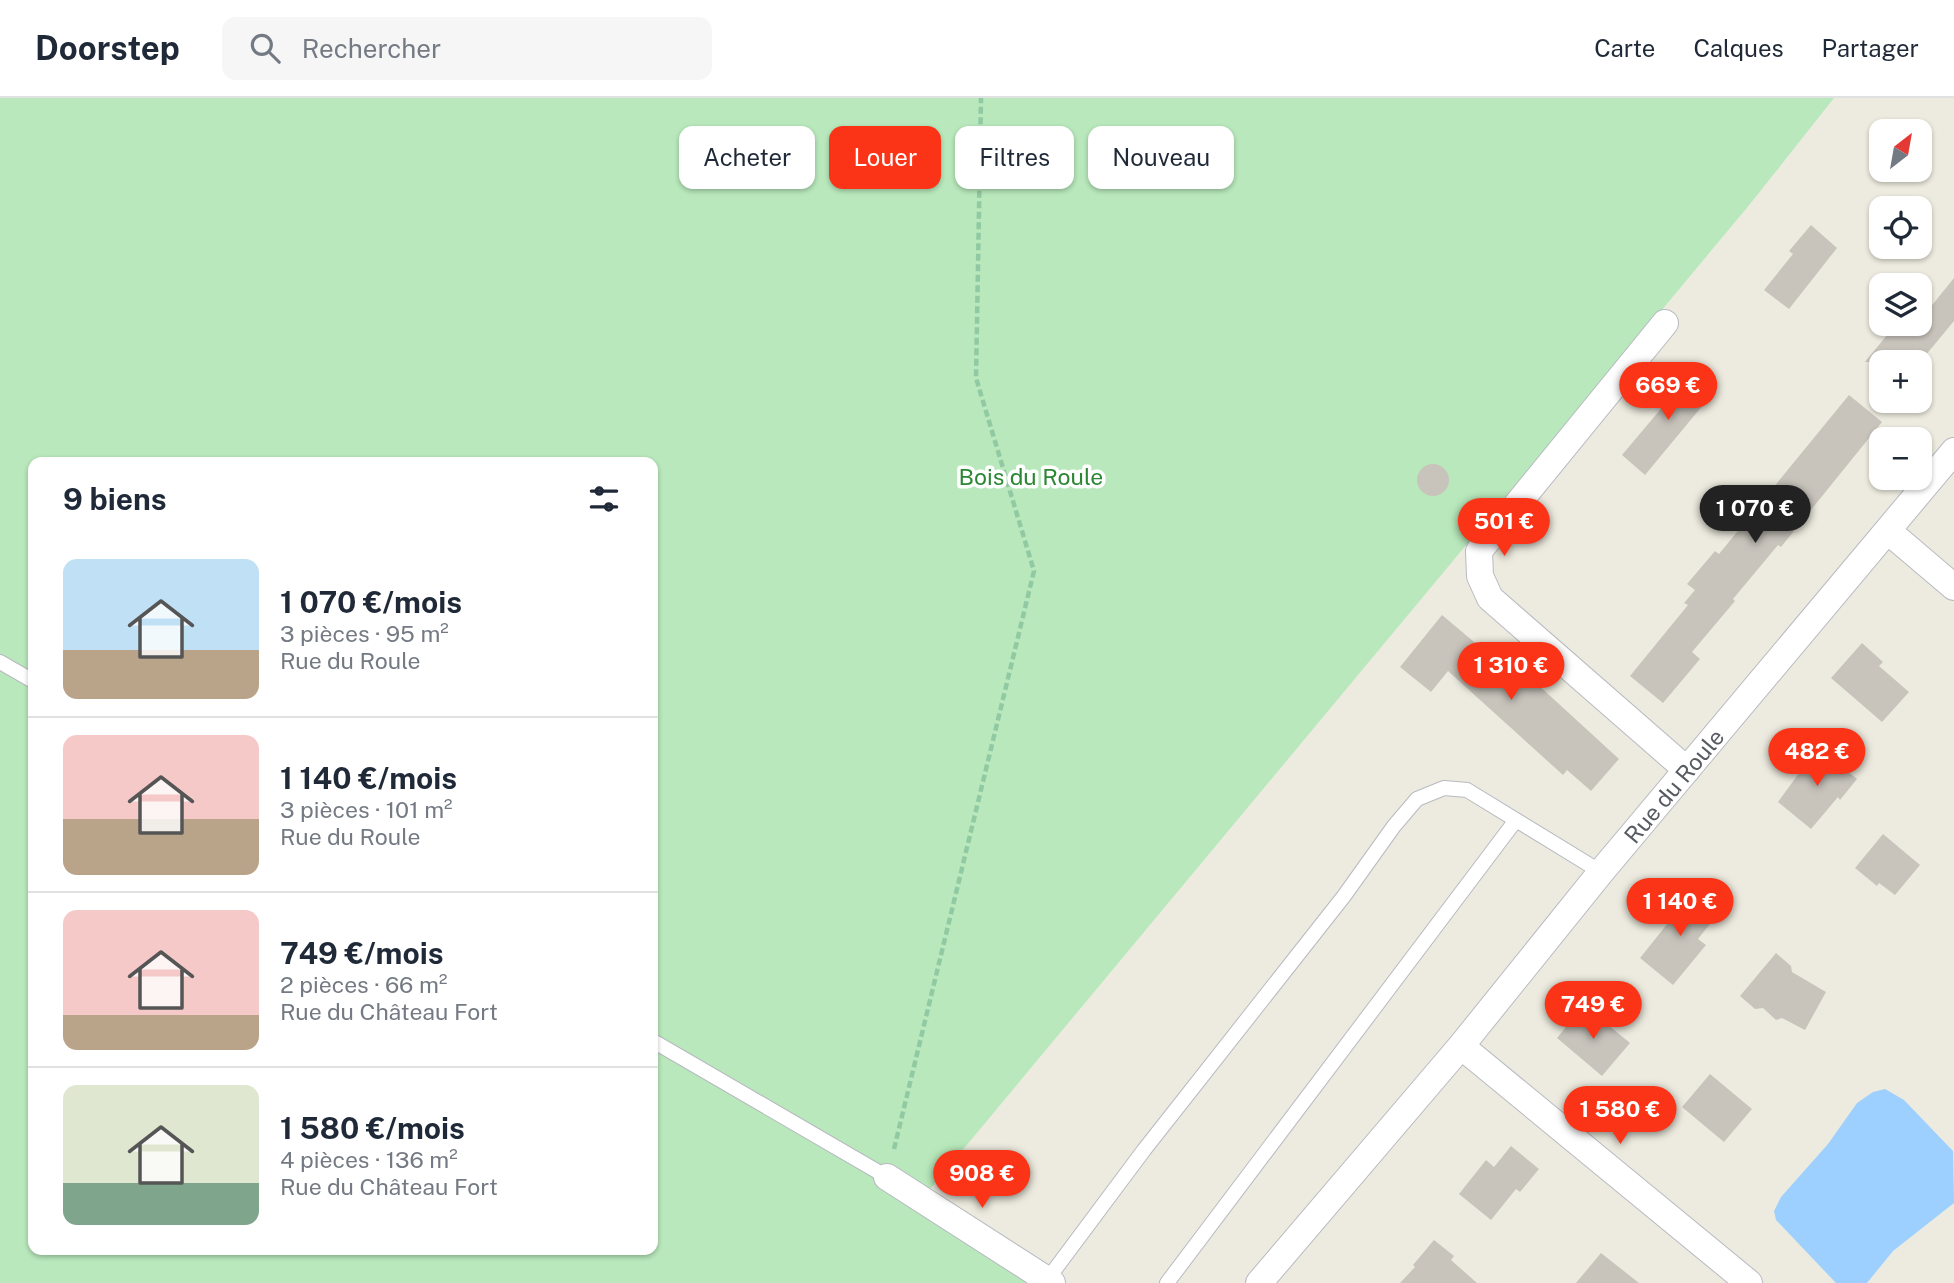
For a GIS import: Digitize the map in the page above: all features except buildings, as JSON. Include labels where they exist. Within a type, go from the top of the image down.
[{"type":"street","points":[[1665,323],[1479,551],[1480,576],[1490,598],[1687,770]]},
{"type":"street","name":"Rue du Roule","points":[[1259,1283],[1461,1046],[1601,872],[1954,451]]},
{"type":"street","points":[[1888,531],[1954,587]]},
{"type":"street","points":[[1461,1046],[1749,1283]]},
{"type":"street","points":[[887,1177],[1050,1282]]},
{"type":"lane","points":[[0,662],[28,678]]},
{"type":"lane","points":[[1050,1282],[1144,1150],[1417,799],[1444,788],[1467,790],[1601,872]]},
{"type":"lane","points":[[1167,1283],[1516,820]]},
{"type":"lane","points":[[658,1044],[887,1177]]},
{"type":"path","points":[[887,1177],[1034,570],[976,378],[981,98]]},
{"type":"green space","name":"Bois du Roule","points":[[0,98],[1834,98],[1750,204],[916,1206],[1030,1283],[0,1283]]},
{"type":"water","points":[[1885,1089],[1904,1100],[1953,1151],[1954,1203],[1893,1251],[1867,1283],[1836,1283],[1776,1220],[1774,1211],[1781,1197],[1828,1144],[1857,1103],[1873,1092]]}]
